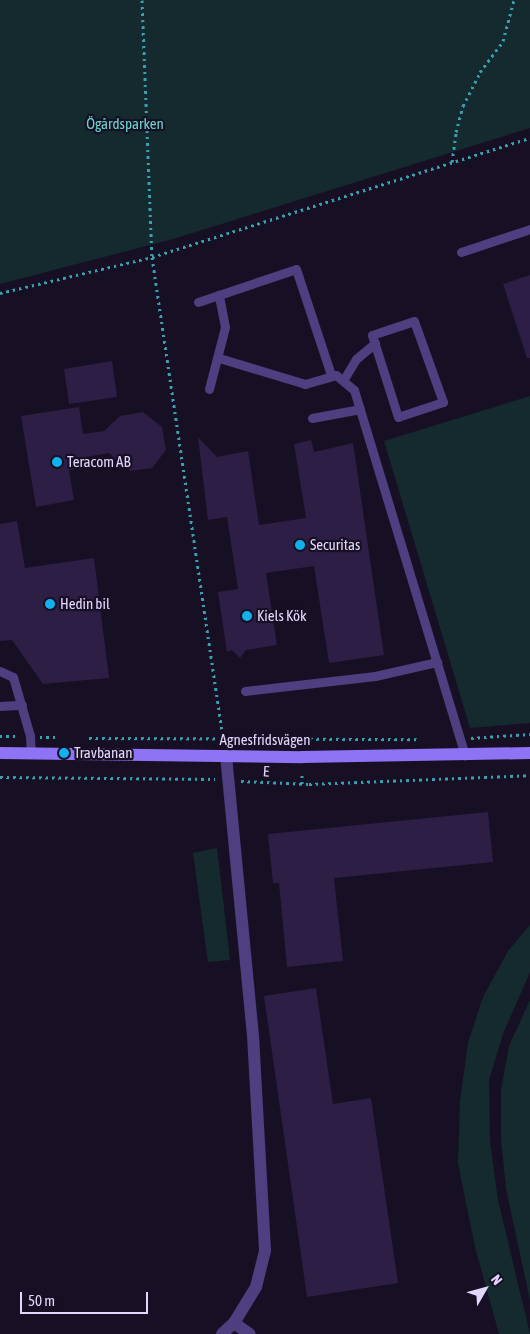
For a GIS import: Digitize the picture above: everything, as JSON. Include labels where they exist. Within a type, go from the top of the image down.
[{"type":"main road","name":"Agnesfridsvägen","points":[[0,753],[226,756],[465,756],[530,753]]},
{"type":"street","points":[[222,1334],[234,1322],[256,1286],[265,1250],[253,1036],[226,756]]},
{"type":"street","points":[[234,1322],[250,1334]]},
{"type":"lane","points":[[461,252],[530,229]]},
{"type":"lane","points":[[198,302],[296,269],[331,376]]},
{"type":"lane","points":[[209,389],[219,358],[225,327],[218,295]]},
{"type":"lane","points":[[414,321],[443,402],[398,417],[375,343],[372,335],[414,321]]},
{"type":"lane","points":[[344,379],[356,359],[375,343]]},
{"type":"lane","points":[[219,358],[305,384],[331,376],[344,379],[354,390],[465,756]]},
{"type":"lane","points":[[312,418],[360,409]]},
{"type":"lane","points":[[245,691],[375,676],[436,662]]},
{"type":"lane","points":[[0,672],[13,677],[22,705],[31,753]]},
{"type":"lane","points":[[0,706],[22,705]]},
{"type":"path","points":[[142,0],[152,257],[226,756]]},
{"type":"path","points":[[452,162],[456,132],[464,106],[480,72],[503,41],[514,0]]},
{"type":"path","points":[[0,293],[152,257],[530,138]]},
{"type":"path","points":[[460,738],[530,734]]},
{"type":"path","points":[[89,738],[430,738]]},
{"type":"path","points":[[302,775],[302,784]]},
{"type":"path","name":"E","points":[[0,777],[228,780],[302,784],[530,776]]},
{"type":"green space","name":"Ögårdsparken","points":[[0,0],[530,0],[530,128],[173,239],[0,284]]},
{"type":"green space","points":[[530,396],[530,723],[470,728],[384,441]]},
{"type":"green space","points":[[217,848],[230,960],[208,962],[193,853]]},
{"type":"green space","points":[[530,925],[530,972],[503,1034],[489,1080],[490,1141],[498,1200],[530,1334],[499,1334],[475,1247],[458,1163],[460,1101],[468,1043],[483,997],[508,951]]},
{"type":"green space","points":[[530,1000],[530,1300],[506,1189],[501,1138],[501,1090],[509,1046]]},
{"type":"building","points":[[530,275],[530,358],[527,358],[503,284]]},
{"type":"building","points":[[112,361],[117,397],[69,404],[64,369]]},
{"type":"building","name":"Teracom AB","points":[[79,407],[83,434],[104,431],[120,416],[143,412],[162,427],[166,450],[152,468],[130,471],[109,453],[86,457],[87,467],[69,470],[74,500],[36,507],[21,416]]},
{"type":"building","name":"Securitas","points":[[198,437],[217,457],[248,451],[259,525],[306,518],[294,444],[311,440],[314,452],[353,443],[384,655],[329,663],[314,566],[266,573],[277,645],[246,650],[240,658],[232,650],[227,652],[218,592],[238,589],[227,517],[208,520]]},
{"type":"building","name":"Hedin bil","points":[[17,521],[25,568],[94,558],[109,678],[43,684],[12,640],[0,641],[0,524]]},
{"type":"building","points":[[488,812],[493,862],[334,878],[343,961],[287,967],[279,883],[273,883],[268,834]]},
{"type":"building","points":[[316,988],[333,1104],[371,1098],[398,1283],[307,1297],[264,996]]},
{"type":"place","name":"Teracom AB","points":[[57,462]]},
{"type":"place","name":"Securitas","points":[[300,545]]},
{"type":"place","name":"Hedin bil","points":[[50,604]]},
{"type":"place","name":"Kiels Kök","points":[[247,616]]},
{"type":"place","name":"Travbanan","points":[[64,753]]}]
